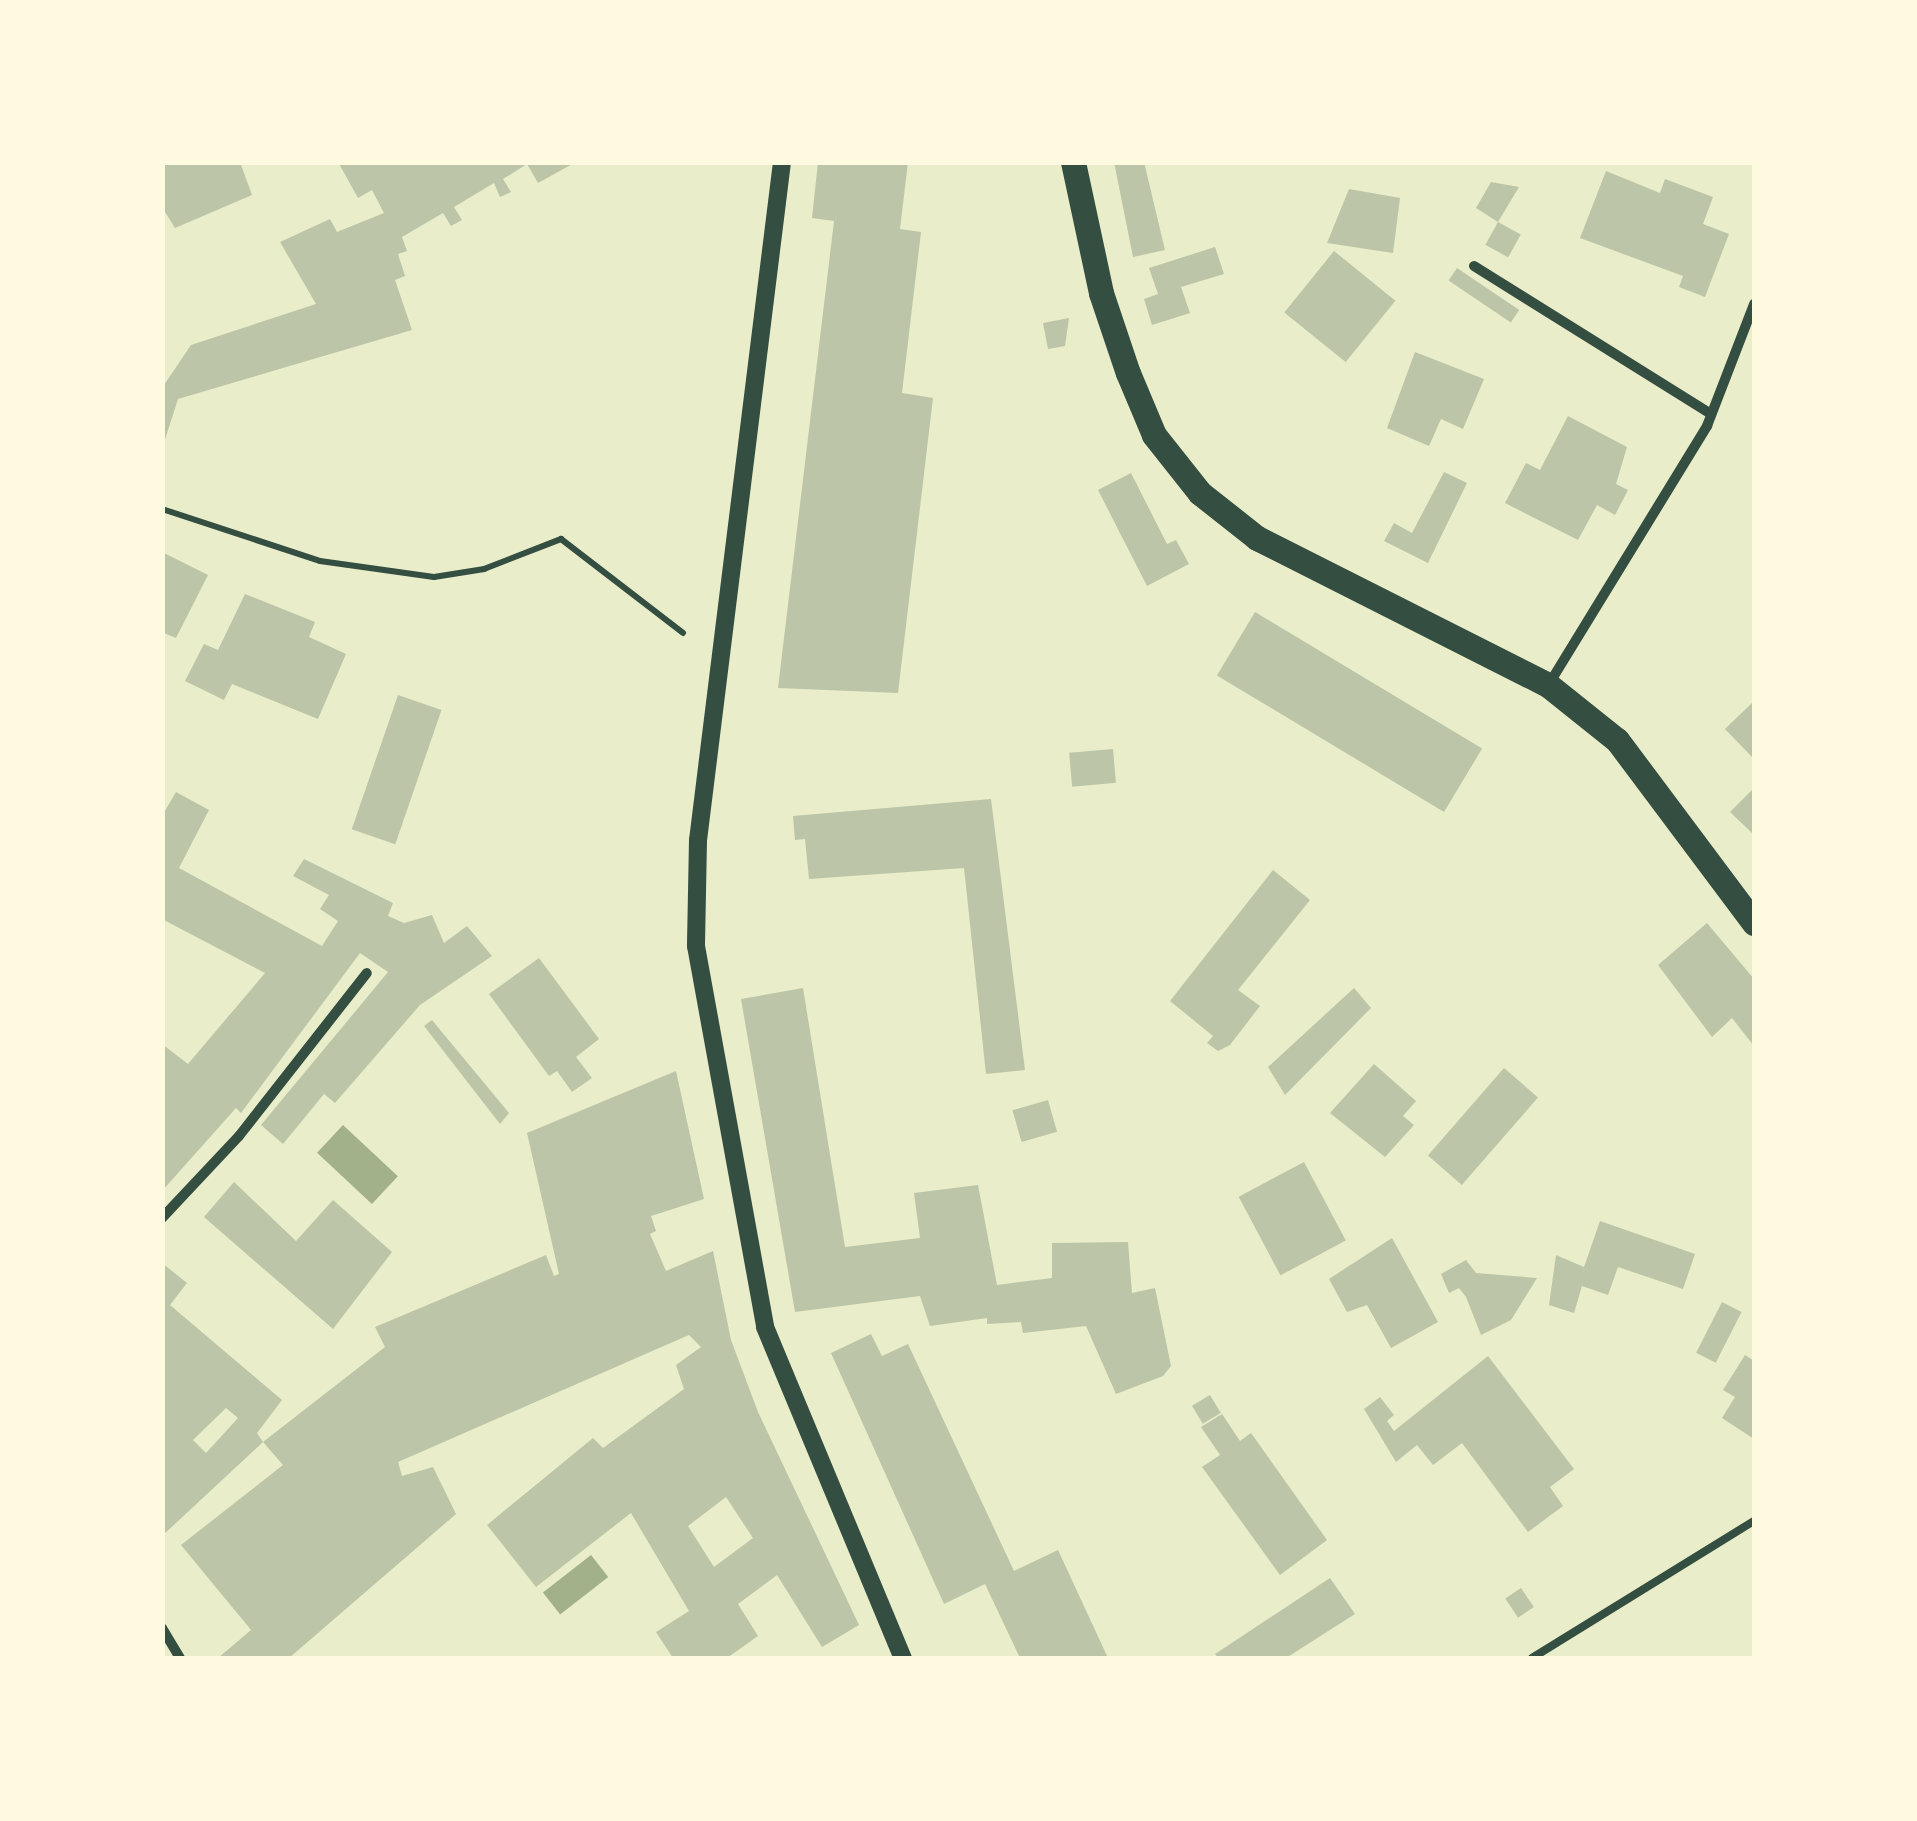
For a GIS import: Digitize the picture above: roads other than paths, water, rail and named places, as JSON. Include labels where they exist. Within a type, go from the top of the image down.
[{"type":"main road","points":[[1073,162],[1101,294],[1128,374],[1154,434],[1200,493],[1256,538],[1548,685],[1617,740],[1754,922]]},
{"type":"street","points":[[782,162],[698,840],[696,946],[764,1327],[903,1658]]},
{"type":"street","points":[[1474,266],[1711,414]]},
{"type":"street","points":[[1548,685],[1711,414],[1754,304]]},
{"type":"street","points":[[162,1218],[239,1136],[366,973]]},
{"type":"street","points":[[162,1628],[180,1658]]},
{"type":"lane","points":[[1532,1658],[1754,1521]]}]
